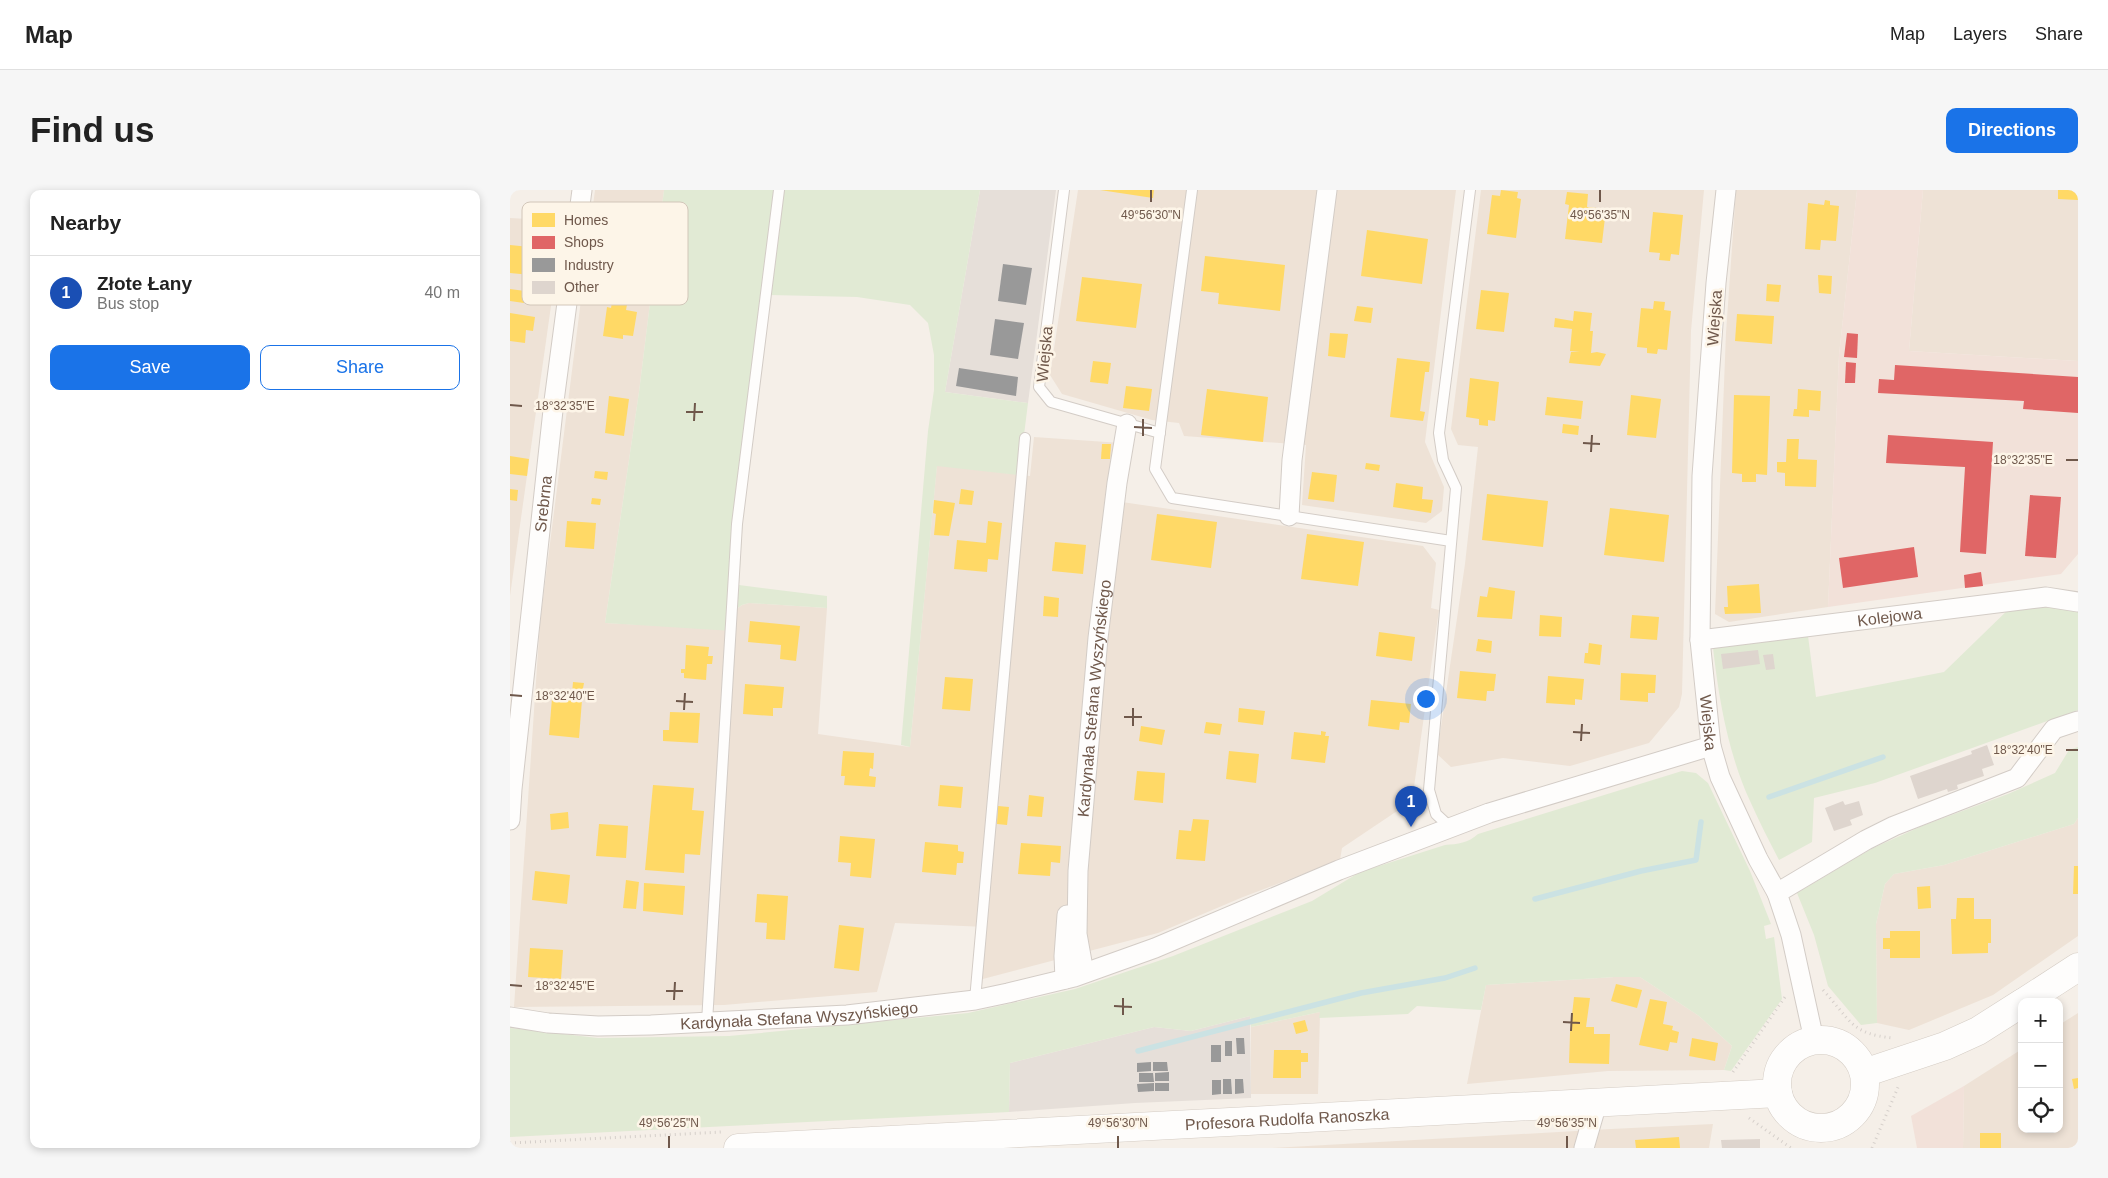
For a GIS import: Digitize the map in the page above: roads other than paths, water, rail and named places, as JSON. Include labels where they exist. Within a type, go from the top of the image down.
[{"type":"street","points":[[1289,516],[1292,460],[1326,190]]},
{"type":"street","name":"Wiejska","points":[[1451,828],[1489,813],[1712,746],[1700,640],[1702,476],[1716,283],[1726,190]]},
{"type":"street","name":"Srebrna","points":[[510,820],[552,410],[566,305]]},
{"type":"street","name":"Kardynała Stefana Wyszyńskiego","points":[[1084,973],[1077,934],[1078,870],[1098,638],[1117,483],[1127,424]]},
{"type":"street","name":"Kolejowa","points":[[1700,640],[2046,596],[2078,602]]},
{"type":"street","points":[[1776,893],[1866,840],[1894,826],[2017,778],[2054,729],[2078,721]]},
{"type":"street","points":[[1712,746],[1724,785],[1776,893],[1791,935],[1814,1040]]},
{"type":"street","points":[[1065,979],[1064,956],[1072,869],[1082,827]]},
{"type":"street","name":"Kardynała Stefana Wyszyńskiego","points":[[510,1017],[548,1023],[598,1026],[708,1022],[847,1015],[975,1000],[1065,979],[1155,948],[1339,870],[1451,828]]},
{"type":"street","points":[[2031,998],[2078,967]]},
{"type":"street","points":[[1864,1074],[1928,1052],[1978,1031],[2018,1006]]},
{"type":"street","points":[[1814,1040],[1834,1042],[1850,1051],[1859,1061],[1864,1074],[1865,1087],[1862,1100],[1836,1137],[1798,1122],[1786,1112],[1778,1093],[1777,1079],[1781,1065],[1789,1053],[1801,1044],[1814,1040]]},
{"type":"street","name":"Profesora Rudolfa Ranoszka","points":[[738,1148],[1778,1093]]},
{"type":"street","points":[[1584,1148],[1596,1102]]},
{"type":"lane","points":[[708,1022],[737,524],[779,190]]},
{"type":"lane","name":"Wiejska","points":[[1064,190],[1038,387],[1051,402],[1160,434]]},
{"type":"lane","points":[[1192,190],[1155,469],[1172,498],[1451,541]]},
{"type":"lane","points":[[1451,828],[1436,814],[1429,790],[1456,488],[1443,460],[1440,433],[1470,190]]},
{"type":"lane","points":[[975,1000],[1025,438]]},
{"type":"waterway","points":[[1769,797],[1883,757]]},
{"type":"waterway","points":[[1535,899],[1641,871],[1696,860],[1701,822]]},
{"type":"waterway","points":[[1138,1051],[1361,993],[1445,978],[1475,968]]},
{"type":"place","name":"Złote Łany","points":[[1411,827]]}]
